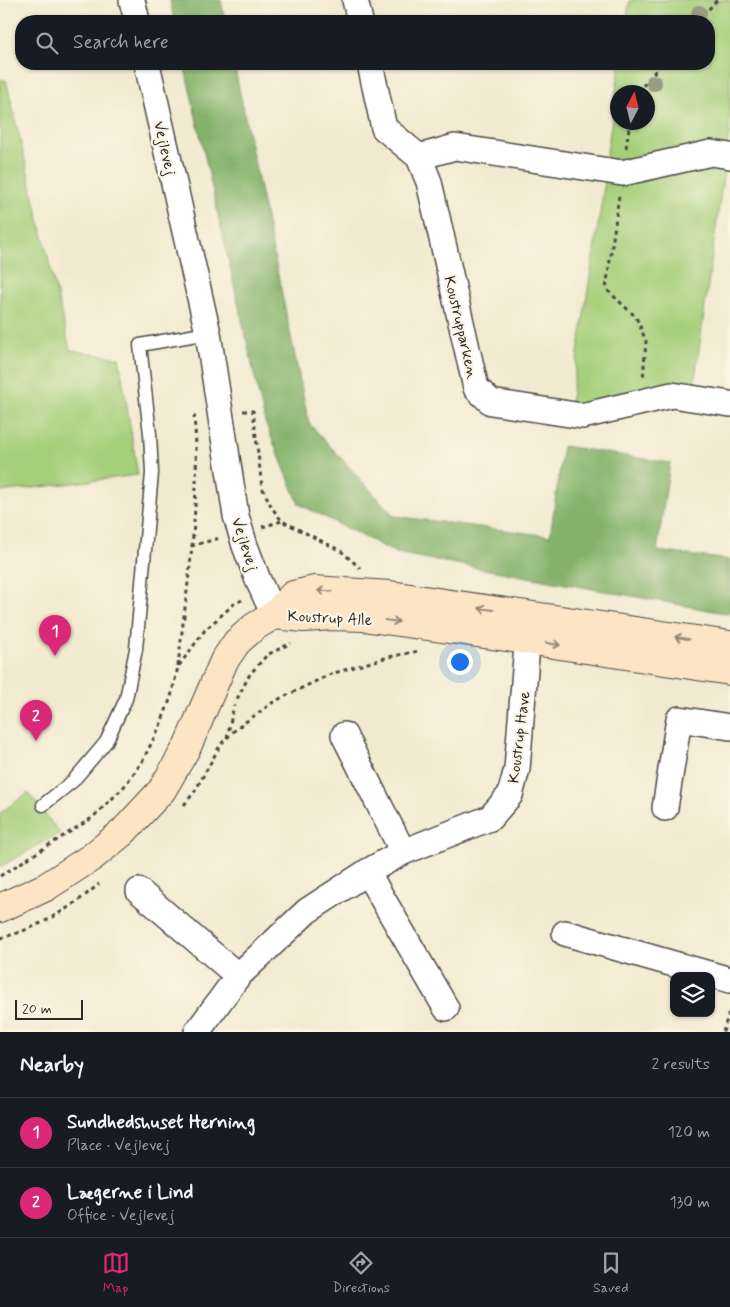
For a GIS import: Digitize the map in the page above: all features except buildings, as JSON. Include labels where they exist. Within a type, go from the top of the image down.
[{"type":"street","points":[[132,0],[136,15]]},
{"type":"street","points":[[355,0],[359,15]]},
{"type":"street","name":"Vejlevej","points":[[148,70],[208,333],[236,516],[245,546],[274,615]]},
{"type":"street","name":"Koustrupparken","points":[[371,70],[384,128],[419,157],[429,182],[476,388],[491,402],[582,416],[672,395],[730,404]]},
{"type":"street","points":[[419,157],[455,147],[622,173],[711,153],[730,156]]},
{"type":"street","name":"Koustrup Alle","points":[[274,615],[293,595],[314,590],[356,592],[730,671]]},
{"type":"street","points":[[0,908],[46,887],[92,857],[123,832],[162,790],[187,747],[224,661],[236,642],[254,627],[274,615]]},
{"type":"street","name":"Koustrup Alle","points":[[274,615],[304,618],[332,616],[363,617],[528,627],[730,645]]},
{"type":"street","name":"Koustrup Have","points":[[198,1032],[238,976],[307,911],[367,872],[403,852],[490,818],[510,795],[517,769],[528,627]]},
{"type":"street","points":[[666,808],[679,719],[730,726]]},
{"type":"street","points":[[344,735],[403,852]]},
{"type":"street","points":[[367,872],[446,1008]]},
{"type":"street","points":[[139,891],[238,976]]},
{"type":"street","points":[[565,933],[730,980]]},
{"type":"lane","points":[[43,805],[73,781],[106,742],[126,698],[136,649],[152,473],[150,434],[140,345],[208,333]]},
{"type":"path","points":[[703,15],[717,0]]},
{"type":"path","points":[[644,85],[656,70]]},
{"type":"path","points":[[629,130],[606,289],[636,318],[646,341],[641,402]]},
{"type":"path","points":[[0,876],[92,818],[123,788],[142,762],[160,726],[171,697],[178,666],[195,494],[196,434],[194,417],[221,411],[253,411],[262,487],[272,508],[282,521],[315,536],[341,551],[360,568],[356,592]]},
{"type":"path","points":[[178,666],[205,630],[234,604],[262,588]]},
{"type":"path","points":[[227,738],[234,705],[250,674],[267,655],[298,640]]},
{"type":"path","points":[[182,807],[195,791],[227,738],[237,728],[275,701],[331,674],[388,657],[424,650]]},
{"type":"path","points":[[0,938],[22,933],[58,914],[103,881]]},
{"type":"path","points":[[723,1032],[730,1009]]},
{"type":"green space","points":[[170,0],[221,0],[224,15],[173,15]]},
{"type":"green space","points":[[630,0],[730,0],[730,129],[727,146],[621,160],[606,159],[610,130],[655,130],[655,85],[617,85],[619,70],[715,70],[715,15],[627,15]]},
{"type":"green space","points":[[185,70],[235,70],[309,423],[394,516],[550,536],[563,446],[670,463],[657,551],[730,560],[730,614],[396,553],[299,504],[265,422]]},
{"type":"green space","points":[[0,80],[6,80],[70,350],[119,358],[138,475],[0,492]]},
{"type":"green space","points":[[725,163],[693,392],[581,406],[570,404],[606,175]]},
{"type":"green space","points":[[28,793],[60,833],[0,867],[0,813]]},
{"type":"place","name":"Sundhedshuset Herning","points":[[55,656]]},
{"type":"place","name":"Lægerne i Lind","points":[[36,741]]}]
